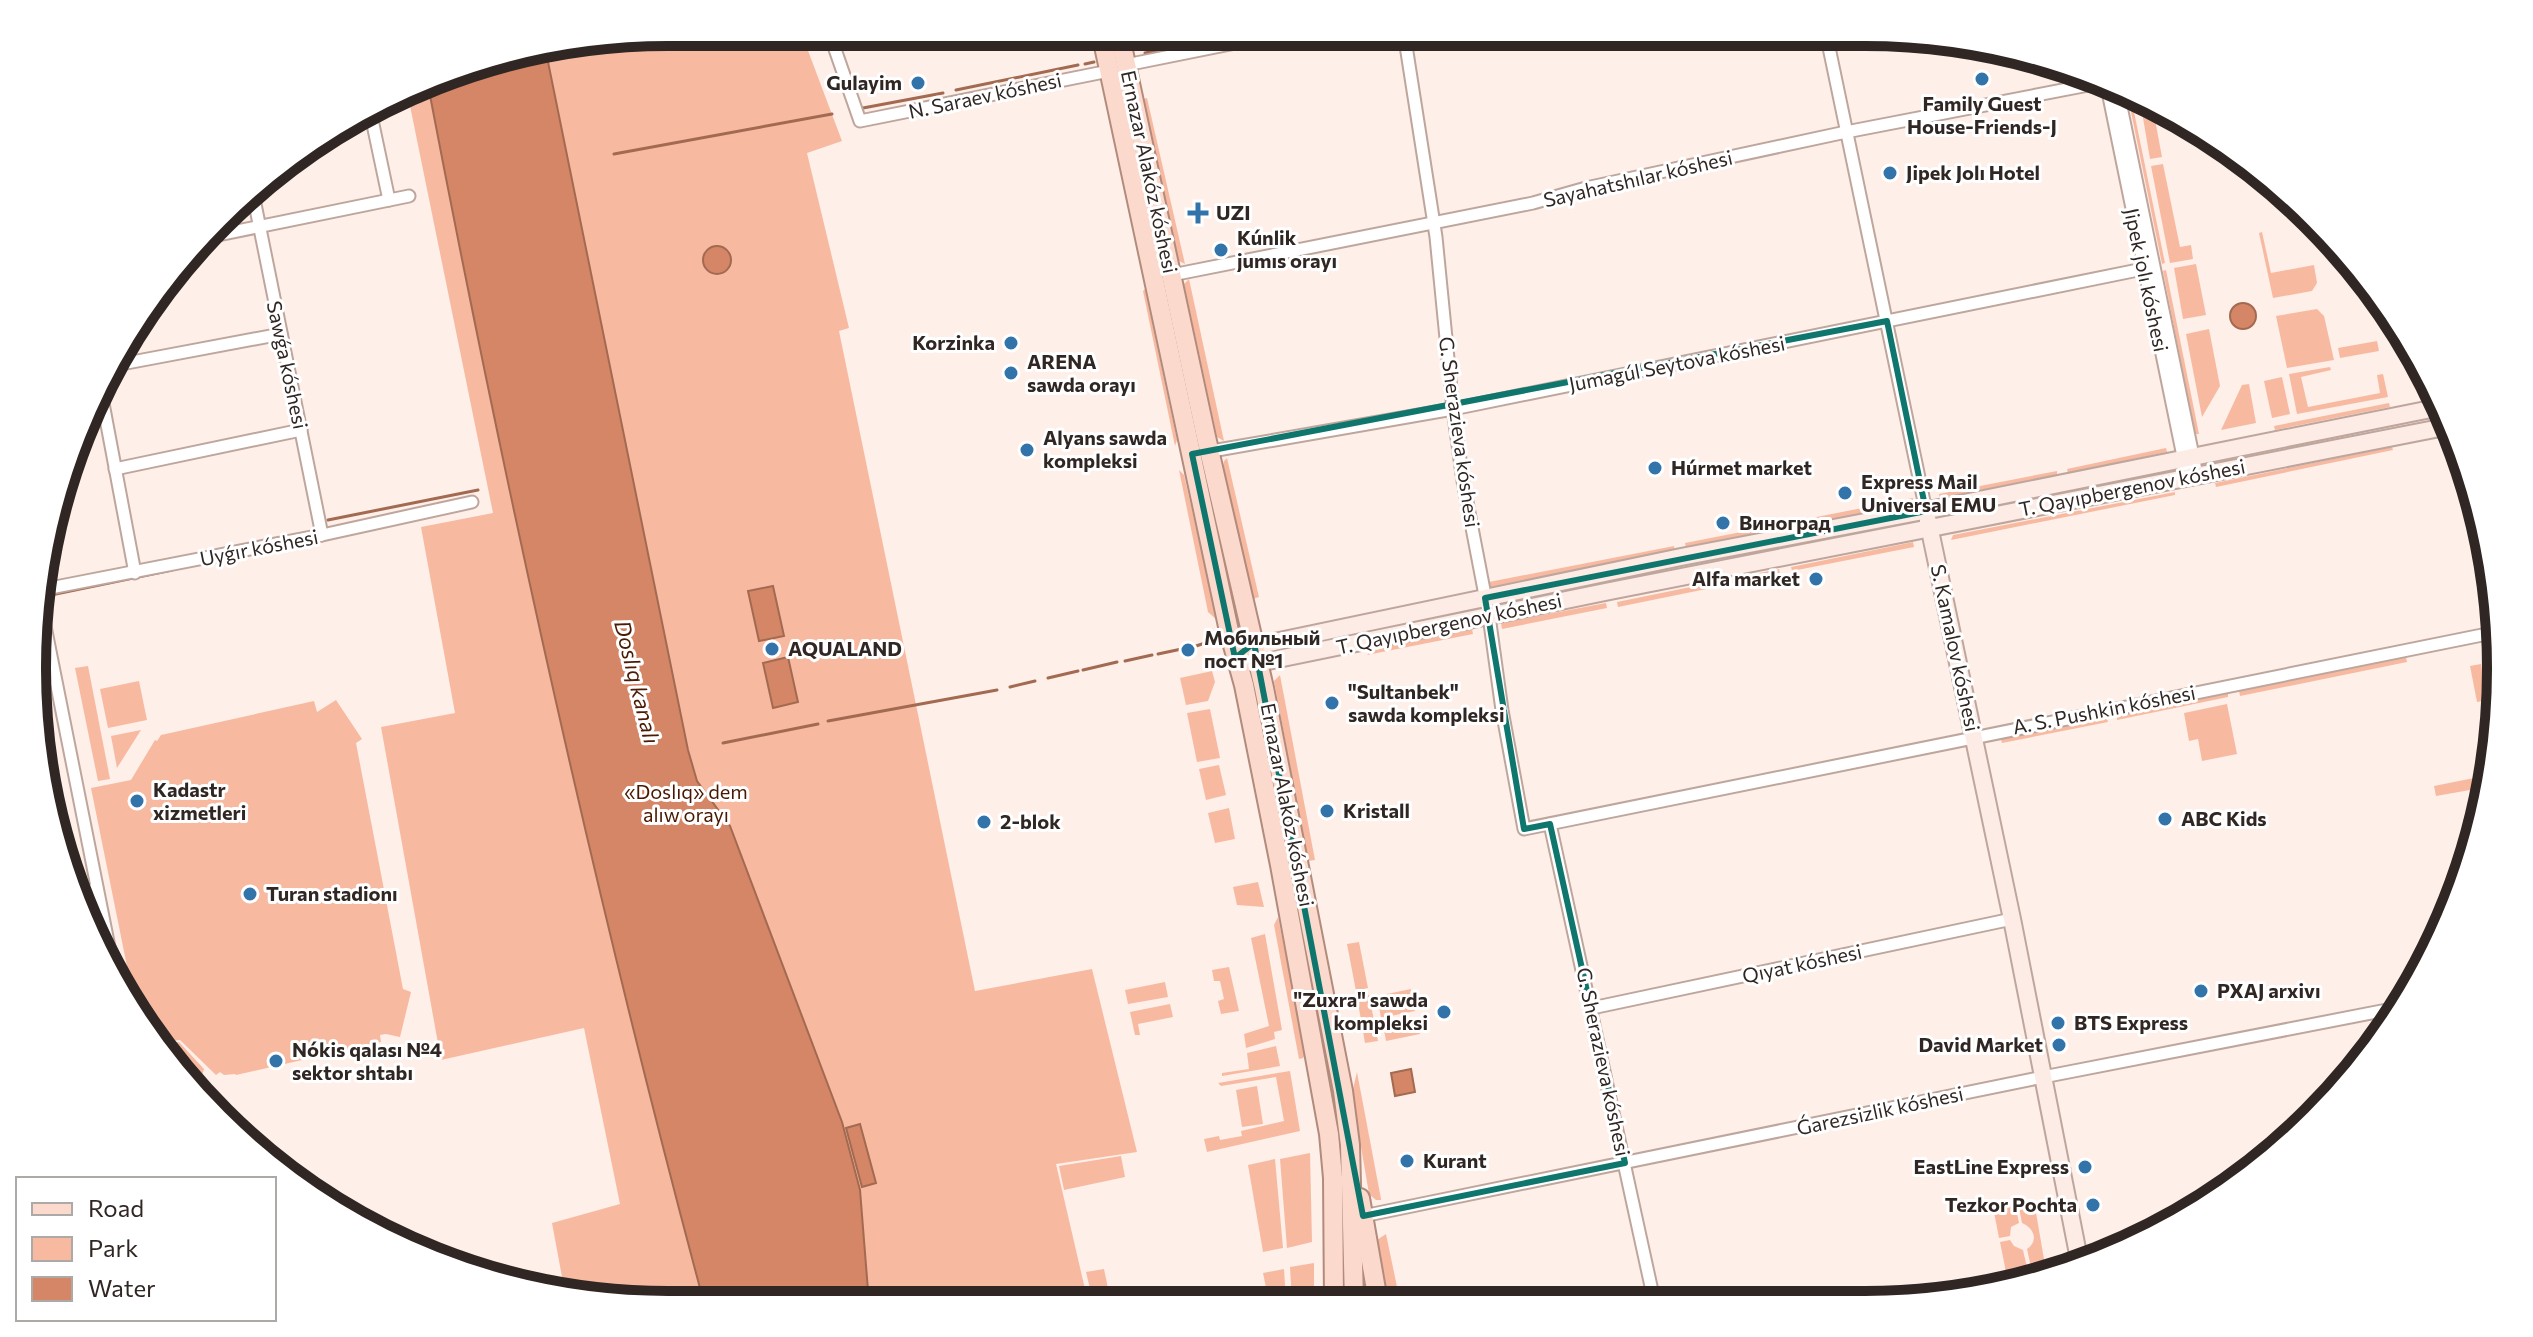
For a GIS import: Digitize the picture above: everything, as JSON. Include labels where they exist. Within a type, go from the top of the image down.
[{"type":"main road","name":"Ernazar Alakóz kóshesi","points":[[1107,46],[1117,68],[1172,275],[1235,658],[1244,685],[1309,966],[1343,1091],[1350,1145],[1354,1291]]},
{"type":"main road","name":"Ernazar Alakóz kóshesi","points":[[1118,46],[1117,68],[1201,452],[1257,655],[1309,966],[1333,1178],[1334,1291]]},
{"type":"main road","name":"T. Qayıpbergenov kóshesi","points":[[1257,655],[1279,641],[1681,557],[2430,409]]},
{"type":"main road","name":"T. Qayıpbergenov kóshesi","points":[[1235,658],[1257,655],[1285,658],[2439,428]]},
{"type":"main road","name":"S. Kamalov kóshesi","points":[[1926,511],[2012,919],[2078,1253]]},
{"type":"main road","points":[[1279,641],[1276,651],[1285,658]]},
{"type":"main road","points":[[1350,1145],[1376,1291]]},
{"type":"street","name":"N. Saraev kóshesi","points":[[834,46],[860,121],[1223,46]]},
{"type":"street","name":"G. Sherazieva kóshesi","points":[[1406,46],[1433,221],[1466,499],[1524,829]]},
{"type":"street","name":"S. Kamalov kóshesi","points":[[1829,46],[1926,511]]},
{"type":"street","name":"Sayahatshılar kóshesi","points":[[1172,275],[1533,203],[1586,188],[1846,132],[2084,86]]},
{"type":"street","name":"Jipek jolı kóshesi","points":[[2108,95],[2143,269],[2188,457]]},
{"type":"street","name":"Jipek jolı kóshesi","points":[[2120,101],[2192,476]]},
{"type":"street","points":[[372,121],[389,200]]},
{"type":"street","points":[[222,234],[409,196]]},
{"type":"street","name":"Sawǵa kóshesi","points":[[255,203],[322,535]]},
{"type":"street","name":"Jumagúl Seytova kóshesi","points":[[1201,452],[1453,409],[2143,269]]},
{"type":"street","points":[[126,363],[281,334]]},
{"type":"street","points":[[104,407],[135,573]]},
{"type":"street","points":[[115,469],[301,430]]},
{"type":"street","name":"Uyǵır kóshesi","points":[[51,588],[472,502]]},
{"type":"street","name":"A. S. Pushkin kóshesi","points":[[1524,829],[2486,634]]},
{"type":"street","points":[[47,635],[107,937]]},
{"type":"street","name":"G. Sherazieva kóshesi","points":[[1550,824],[1652,1291]]},
{"type":"street","points":[[87,891],[97,889]]},
{"type":"street","name":"Qıyat kóshesi","points":[[1592,1008],[2012,919]]},
{"type":"street","name":"Ǵarezsizlik kóshesi","points":[[1363,1216],[2384,1010]]},
{"type":"street","points":[[1352,1237],[1363,1216]]},
{"type":"highlighted area","points":[[1887,321],[1926,511],[1485,598],[1524,829],[1550,824],[1625,1163],[1363,1216],[1254,643],[1235,658],[1192,454]]},
{"type":"green space","name":"«Doslıq» dem alıw orayı","points":[[668,46],[806,46],[842,141],[807,153],[849,328],[839,331],[975,991],[1092,969],[1137,1152],[1056,1164],[1085,1291],[668,1291],[628,1290],[563,1282],[552,1223],[620,1204],[584,1028],[441,1060],[381,727],[455,713],[421,527],[493,513],[409,102],[507,67],[587,51]]},
{"type":"green space","points":[[1147,98],[1185,264],[1179,261],[1143,99]]},
{"type":"green space","points":[[2130,105],[2133,107],[2165,263],[2162,264]]},
{"type":"green space","points":[[2142,112],[2155,118],[2162,157],[2150,159]]},
{"type":"green space","points":[[2163,164],[2180,247],[2191,245],[2193,259],[2170,263],[2151,166]]},
{"type":"green space","points":[[2262,232],[2271,273],[2314,265],[2317,283],[2312,291],[2273,298],[2259,233]]},
{"type":"green space","points":[[2196,264],[2206,315],[2183,319],[2174,268]]},
{"type":"green space","points":[[2166,270],[2199,434],[2195,434],[2163,271]]},
{"type":"green space","points":[[1189,279],[1224,441],[1217,437],[1184,284]]},
{"type":"green space","points":[[1145,289],[1177,440],[1175,446],[1143,291]]},
{"type":"green space","points":[[2317,309],[2324,316],[2334,360],[2287,368],[2276,316]]},
{"type":"green space","points":[[2209,329],[2220,386],[2202,417],[2186,334]]},
{"type":"green space","points":[[2377,341],[2379,351],[2340,358],[2338,348]]},
{"type":"green space","points":[[2330,367],[2331,370],[2301,377],[2308,407],[2380,393],[2377,375],[2383,374],[2388,397],[2297,414],[2289,374]]},
{"type":"green space","points":[[2282,377],[2290,414],[2272,418],[2264,381]]},
{"type":"green space","points":[[2249,384],[2256,423],[2221,430],[2242,385]]},
{"type":"green space","points":[[2389,403],[2390,407],[2275,430],[2274,426]]},
{"type":"green space","points":[[2392,447],[2393,450],[2216,487],[2215,483]]},
{"type":"green space","points":[[2166,448],[2167,452],[2068,473],[2067,469]]},
{"type":"green space","points":[[1227,458],[1259,597],[1253,599],[1223,467]]},
{"type":"green space","points":[[1179,470],[1184,475],[1217,620],[1208,612]]},
{"type":"green space","points":[[2057,471],[2057,475],[1940,498],[1939,494]]},
{"type":"green space","points":[[2175,492],[2175,495],[1951,540],[1953,535]]},
{"type":"green space","points":[[1913,498],[1914,503],[1791,528],[1782,527],[1781,524]]},
{"type":"green space","points":[[1767,527],[1760,534],[1686,548],[1685,543]]},
{"type":"green space","points":[[1913,542],[1914,547],[1792,571],[1791,567]]},
{"type":"green space","points":[[1674,546],[1675,551],[1490,588],[1489,582]]},
{"type":"green space","points":[[1779,569],[1780,574],[1618,607],[1617,602]]},
{"type":"green space","points":[[1606,603],[1607,608],[1502,629],[1501,623]]},
{"type":"green space","points":[[1472,629],[1473,634],[1367,655],[1372,650]]},
{"type":"green space","points":[[2406,657],[2407,662],[2240,696],[2239,691]]},
{"type":"green space","points":[[2481,664],[2486,700],[2477,702],[2470,666]]},
{"type":"green space","points":[[88,666],[110,779],[98,781],[75,668]]},
{"type":"green space","points":[[1212,671],[1215,682],[1208,701],[1186,705],[1180,678]]},
{"type":"green space","points":[[1280,675],[1315,860],[1308,861],[1274,681]]},
{"type":"green space","points":[[139,681],[147,720],[108,728],[100,689]]},
{"type":"green space","points":[[2228,693],[2228,697],[2117,720],[2117,716]]},
{"type":"green space","name":"Turan stadionı","points":[[336,700],[362,739],[356,743],[403,989],[411,992],[400,1037],[380,1035],[381,1042],[236,1075],[220,1072],[216,1075],[180,1040],[171,1041],[130,982],[91,788],[131,780],[161,735],[314,701],[317,712]]},
{"type":"green space","points":[[2227,704],[2237,754],[2202,761],[2198,739],[2189,741],[2184,713]]},
{"type":"green space","points":[[1210,709],[1220,758],[1197,762],[1187,713]]},
{"type":"green space","points":[[2107,718],[2108,722],[2002,743],[2001,739]]},
{"type":"green space","points":[[141,730],[117,768],[111,736]]},
{"type":"green space","points":[[1219,765],[1226,795],[1206,800],[1199,769]]},
{"type":"green space","points":[[2477,777],[2475,789],[2436,796],[2434,786]]},
{"type":"green space","points":[[1229,808],[1235,839],[1215,843],[1208,813]]},
{"type":"green space","points":[[1258,882],[1264,907],[1237,905],[1233,887]]},
{"type":"green space","points":[[1278,917],[1306,1053],[1299,1059],[1274,925]]},
{"type":"green space","points":[[1265,934],[1282,1030],[1274,1032],[1275,1039],[1246,1048],[1244,1034],[1269,1026],[1251,938]]},
{"type":"green space","points":[[1359,942],[1368,988],[1356,991],[1347,944]]},
{"type":"green space","points":[[1229,967],[1239,1011],[1221,1014],[1218,1001],[1224,999],[1220,981],[1214,981],[1212,970]]},
{"type":"green space","points":[[1165,982],[1168,997],[1128,1004],[1125,990]]},
{"type":"green space","points":[[1411,989],[1415,1011],[1381,1018],[1377,996]]},
{"type":"green space","points":[[1369,995],[1378,1041],[1365,1043],[1357,997]]},
{"type":"green space","points":[[1170,1004],[1173,1017],[1138,1024],[1140,1035],[1135,1035],[1130,1012]]},
{"type":"green space","points":[[1417,1018],[1420,1034],[1386,1041],[1383,1024]]},
{"type":"green space","points":[[179,1042],[204,1069],[201,1080],[175,1047],[172,1043]]},
{"type":"green space","points":[[1276,1046],[1280,1066],[1222,1076],[1222,1073],[1249,1069],[1247,1053]]},
{"type":"green space","points":[[1290,1071],[1300,1131],[1207,1152],[1204,1139],[1242,1136],[1241,1131],[1284,1121],[1276,1077],[1221,1086],[1218,1083]]},
{"type":"green space","points":[[1357,1072],[1381,1200],[1369,1194],[1353,1099]]},
{"type":"green space","points":[[1257,1086],[1263,1124],[1242,1127],[1236,1090]]},
{"type":"green space","points":[[1310,1153],[1312,1242],[1287,1248],[1280,1159]]},
{"type":"green space","points":[[1121,1156],[1125,1177],[1064,1190],[1059,1166]]},
{"type":"green space","points":[[1275,1159],[1283,1248],[1263,1252],[1248,1165]]},
{"type":"green space","points":[[2034,1201],[2045,1264],[2031,1268],[2027,1249],[2034,1235],[2022,1223],[2018,1203]]},
{"type":"green space","points":[[2015,1203],[2019,1223],[2011,1227],[2010,1236],[1999,1238],[1993,1207]]},
{"type":"green space","points":[[1386,1234],[1398,1291],[1384,1291],[1377,1240]]},
{"type":"green space","points":[[2010,1240],[2023,1250],[2027,1270],[2006,1274],[2000,1242]]},
{"type":"green space","points":[[1314,1263],[1313,1291],[1291,1291],[1290,1267]]},
{"type":"green space","points":[[1104,1269],[1109,1291],[1091,1291],[1086,1272]]},
{"type":"green space","points":[[1284,1269],[1285,1291],[1267,1291],[1263,1273]]},
{"type":"green space","points":[[1257,1286],[1258,1291],[1235,1291]]},
{"type":"water","name":"Doslıq kanalı","points":[[547,58],[688,750],[697,781],[730,826],[842,1122],[860,1190],[868,1291],[701,1291],[590,849],[521,544],[430,93],[507,67]]},
{"type":"water","points":[[717,246],[727,250],[731,260],[727,270],[717,274],[707,270],[703,260],[707,250]]},
{"type":"water","points":[[2243,303],[2252,307],[2256,316],[2252,325],[2243,329],[2234,325],[2230,316],[2234,307]]},
{"type":"water","points":[[773,586],[784,636],[759,641],[748,591]]},
{"type":"water","points":[[788,657],[798,702],[773,708],[763,663]]},
{"type":"water","points":[[1411,1069],[1415,1092],[1395,1096],[1391,1073]]},
{"type":"water","points":[[860,1124],[876,1183],[862,1187],[846,1128]]},
{"type":"waterway","points":[[1145,53],[1178,46]]},
{"type":"waterway","points":[[1085,64],[1094,62]]},
{"type":"waterway","points":[[956,90],[1078,65]]},
{"type":"waterway","points":[[863,108],[943,93]]},
{"type":"waterway","points":[[614,154],[832,114]]},
{"type":"waterway","points":[[328,520],[478,490]]},
{"type":"waterway","points":[[51,595],[172,570]]},
{"type":"waterway","points":[[1196,646],[1205,643]]},
{"type":"waterway","points":[[1158,654],[1191,647]]},
{"type":"waterway","points":[[1125,661],[1152,655]]},
{"type":"waterway","points":[[1083,670],[1117,662]]},
{"type":"waterway","points":[[1048,678],[1078,671]]},
{"type":"waterway","points":[[1010,687],[1035,681]]},
{"type":"waterway","points":[[828,721],[997,690]]},
{"type":"waterway","points":[[723,743],[818,724]]},
{"type":"place","name":"Family Guest House-Friends-J","points":[[1982,79]]},
{"type":"place","name":"Gulayim","points":[[918,83]]},
{"type":"place","name":"Jipek Jolı Hotel","points":[[1890,173]]},
{"type":"place","name":"UZI","points":[[1198,213]]},
{"type":"place","name":"Kúnlik jumıs orayı","points":[[1221,250]]},
{"type":"place","name":"Korzinka","points":[[1011,343]]},
{"type":"place","name":"ARENA sawda orayı","points":[[1011,373]]},
{"type":"place","name":"Alyans sawda kompleksi","points":[[1027,450]]},
{"type":"place","name":"Húrmet market","points":[[1655,468]]},
{"type":"place","name":"Express Mail Universal EMU","points":[[1845,493]]},
{"type":"place","name":"Виноград","points":[[1723,523]]},
{"type":"place","name":"Alfa market","points":[[1816,579]]},
{"type":"place","name":"AQUALAND","points":[[772,649]]},
{"type":"place","name":"Мобильный пост №1","points":[[1188,650]]},
{"type":"place","name":"\"Sultanbek\" sawda kompleksi","points":[[1332,703]]},
{"type":"place","name":"Kadastr xizmetleri","points":[[137,801]]},
{"type":"place","name":"Kristall","points":[[1327,811]]},
{"type":"place","name":"ABC Kids","points":[[2165,819]]},
{"type":"place","name":"2-blok","points":[[984,822]]},
{"type":"place","name":"Turan stadionı","points":[[250,894]]},
{"type":"place","name":"PXAJ arxivı","points":[[2201,991]]},
{"type":"place","name":"\"Zuxra\" sawda kompleksi","points":[[1444,1012]]},
{"type":"place","name":"BTS Express","points":[[2058,1023]]},
{"type":"place","name":"David Market","points":[[2059,1045]]},
{"type":"place","name":"Nókis qalası №4 sektor shtabı","points":[[276,1061]]},
{"type":"place","name":"Kurant","points":[[1407,1161]]},
{"type":"place","name":"EastLine Express","points":[[2085,1167]]},
{"type":"place","name":"Tezkor Pochta","points":[[2093,1205]]}]
